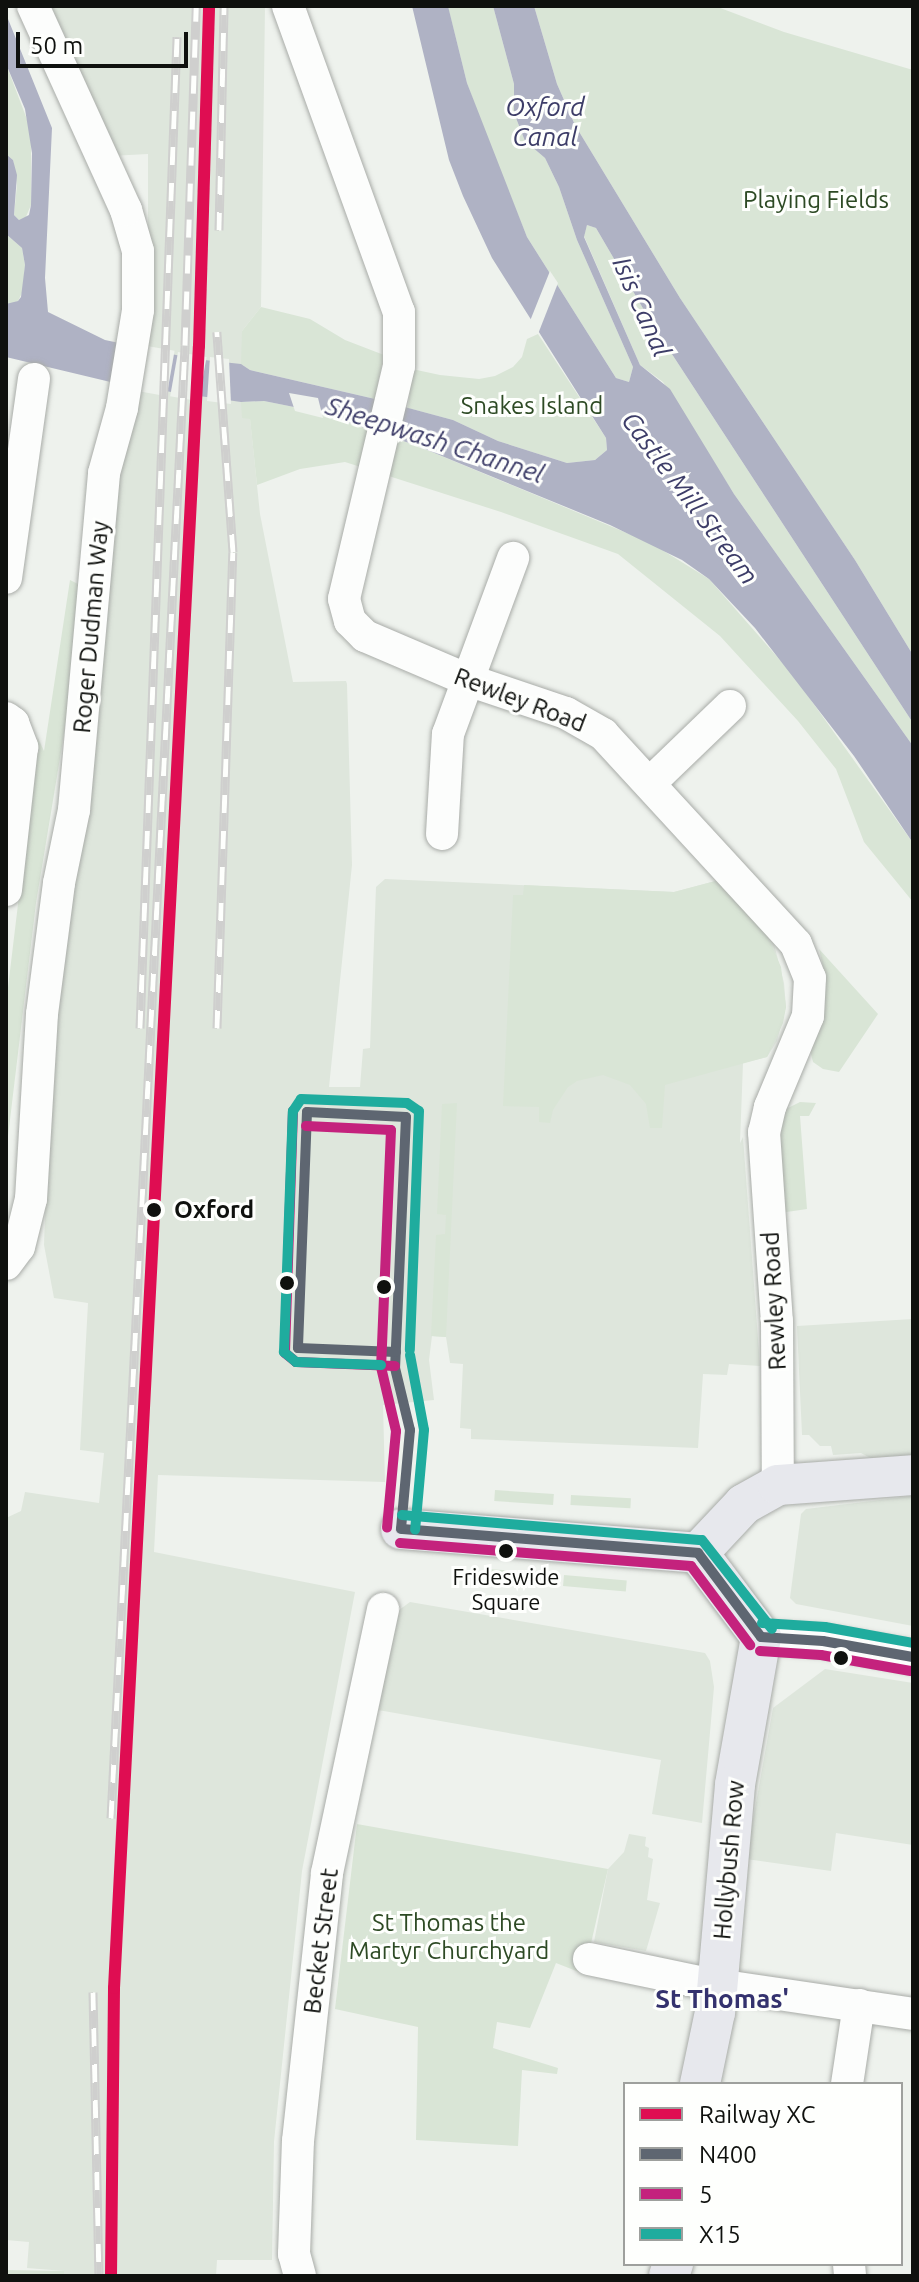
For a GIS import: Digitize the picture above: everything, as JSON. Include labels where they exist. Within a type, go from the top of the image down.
[{"type":"main road","points":[[698,1553],[744,1504],[789,1483],[913,1475]]},
{"type":"main road","points":[[401,1529],[698,1553],[761,1637]]},
{"type":"main road","name":"Hollybush Row","points":[[700,2082],[717,1984],[735,1785],[761,1637]]},
{"type":"street","name":"Roger Dudman Way","points":[[6,1264],[19,1247],[31,1199],[42,1014],[59,883],[74,810],[104,473],[122,408],[136,328],[138,251],[126,210],[33,6]]},
{"type":"street","name":"Rewley Road","points":[[288,6],[399,312],[402,341],[380,453],[344,599],[350,621],[365,636],[468,680],[582,720],[603,734],[796,944],[810,978],[808,1016],[770,1107],[764,1132],[789,1483]]},
{"type":"street","points":[[6,578],[34,379]]},
{"type":"street","points":[[442,834],[448,734],[513,558]]},
{"type":"street","points":[[650,783],[730,706]]},
{"type":"street","points":[[6,718],[13,723],[22,747],[6,890]]},
{"type":"street","name":"Becket Street","points":[[300,2276],[294,2254],[298,2141],[323,1904],[360,1703],[383,1609]]},
{"type":"street","points":[[761,1637],[823,1641],[913,1657]]},
{"type":"street","points":[[589,1959],[717,1984],[913,2014]]},
{"type":"street","points":[[847,2082],[859,2005]]},
{"type":"shaded area","points":[[44,6],[265,6],[261,307],[242,331],[242,418],[250,418],[260,514],[293,682],[346,681],[347,684],[352,865],[329,1087],[360,1087],[363,1049],[370,1048],[376,887],[385,879],[674,892],[723,879],[774,944],[784,983],[786,1007],[777,1041],[767,1057],[743,1063],[740,1143],[743,1137],[760,1366],[729,1364],[727,1375],[703,1374],[698,1448],[471,1439],[471,1429],[460,1428],[463,1364],[450,1363],[446,1337],[432,1336],[429,1360],[434,1400],[383,1405],[385,1482],[158,1475],[154,1552],[355,1592],[302,1871],[274,2142],[272,2260],[217,2260],[216,2276],[64,2276],[64,2271],[27,2268],[29,2242],[6,2240],[6,1518],[21,1511],[25,1492],[99,1503],[104,1453],[80,1450],[88,1303],[54,1298],[44,1245],[52,1016],[102,553],[148,296],[148,154],[110,156]]},
{"type":"shaded area","points":[[913,1319],[913,1457],[872,1459],[861,1453],[833,1455],[831,1446],[820,1446],[809,1435],[802,1435],[797,1326]]},
{"type":"shaded area","points":[[913,1496],[913,1626],[796,1604],[790,1598],[801,1514],[806,1509]]},
{"type":"shaded area","points":[[410,1602],[705,1653],[710,1661],[714,1687],[702,1823],[652,1814],[661,1760],[378,1710],[399,1610]]},
{"type":"shaded area","points":[[825,1669],[913,1683],[913,1845],[836,1833],[831,1871],[746,1859],[773,1708]]},
{"type":"shaded area","points":[[629,1834],[646,1837],[648,1857],[653,1859],[647,1900],[660,1903],[646,1951],[594,1942],[608,1869],[624,1852]]},
{"type":"green space","points":[[493,6],[514,84],[514,113],[525,141],[545,158],[559,187],[577,240],[633,367],[629,382],[616,378],[527,237],[467,83],[448,7]]},
{"type":"green space","name":"Playing Fields","points":[[534,6],[715,6],[784,32],[913,70],[913,655],[855,560],[680,298],[575,125],[557,84]]},
{"type":"green space","points":[[6,64],[31,130],[31,205],[25,219],[19,220],[14,215],[17,185],[13,160],[6,154]]},
{"type":"green space","points":[[587,225],[596,228],[651,322],[913,723],[913,746],[734,494],[663,382],[640,365],[584,236]]},
{"type":"green space","points":[[6,234],[22,248],[25,265],[23,291],[18,301],[11,304],[6,304]]},
{"type":"green space","points":[[261,307],[310,319],[345,340],[384,355],[375,399],[250,370],[241,364],[242,331]]},
{"type":"green space","name":"Snakes Island","points":[[538,334],[606,438],[607,450],[595,460],[567,463],[498,441],[453,420],[408,408],[412,369],[479,379],[495,376],[513,367],[522,357],[527,339]]},
{"type":"green space","points":[[264,401],[314,411],[415,445],[651,543],[709,579],[793,675],[913,843],[913,902],[864,842],[836,769],[798,721],[720,636],[618,554],[501,512],[345,462],[300,469],[257,485],[250,419],[242,418],[241,402]]},
{"type":"green space","points":[[70,580],[88,589],[36,903],[6,1153],[6,1004],[38,738],[44,751]]},
{"type":"green space","points":[[723,879],[763,926],[781,967],[786,1007],[783,1023],[767,1057],[665,1085],[662,1128],[650,1128],[646,1104],[630,1085],[603,1075],[577,1081],[568,1087],[553,1110],[550,1123],[539,1122],[539,1107],[503,1106],[513,895],[523,895],[524,885],[674,892]]},
{"type":"green space","points":[[819,949],[878,1014],[839,1072],[823,1069],[813,1062],[810,1050],[818,1033],[824,1004],[824,971]]},
{"type":"green space","points":[[800,1102],[816,1103],[809,1116],[800,1116],[807,1209],[780,1213],[779,1119],[786,1109]]},
{"type":"green space","points":[[457,1103],[446,1337],[431,1336],[436,1235],[445,1234],[446,1215],[437,1214],[442,1104]]},
{"type":"green space","points":[[495,1490],[554,1494],[553,1505],[494,1501]]},
{"type":"green space","points":[[571,1495],[631,1498],[630,1508],[570,1505]]},
{"type":"green space","points":[[487,1569],[552,1574],[551,1587],[486,1582]]},
{"type":"green space","points":[[564,1575],[627,1580],[626,1591],[563,1586]]},
{"type":"green space","name":"St Thomas the Martyr Churchyard","points":[[357,1824],[608,1869],[584,1974],[556,1963],[530,2028],[497,2022],[493,2048],[558,2068],[557,2074],[522,2070],[518,2146],[416,2140],[418,2027],[335,2009]]},
{"type":"green space","points":[[6,2270],[64,2271],[64,2276],[6,2276]]},
{"type":"water","points":[[412,6],[448,6],[467,83],[527,237],[616,378],[629,382],[633,367],[577,240],[559,187],[545,158],[525,141],[514,113],[514,84],[493,6],[534,6],[557,84],[575,125],[680,298],[855,560],[913,655],[913,723],[651,322],[596,228],[587,225],[584,237],[640,365],[670,389],[734,494],[913,746],[913,843],[854,756],[755,628],[709,579],[682,560],[610,525],[415,445],[314,411],[264,401],[241,402],[123,385],[6,357],[6,304],[21,297],[25,265],[22,248],[6,234],[6,154],[13,160],[17,175],[14,215],[19,220],[29,215],[31,205],[32,153],[25,109],[6,64],[6,14],[52,128],[45,278],[48,312],[105,340],[195,359],[241,364],[250,370],[375,399],[453,420],[498,441],[567,463],[595,460],[607,450],[606,438],[492,258],[463,196],[449,160]]},
{"type":"pier","points":[[550,271],[558,283],[538,334],[530,321]]},
{"type":"pier","points":[[147,346],[175,351],[167,396],[139,391]]},
{"type":"pier","points":[[178,352],[207,357],[199,401],[170,396]]},
{"type":"pier","points":[[210,357],[229,359],[231,404],[207,401]]},
{"type":"pier","points":[[289,393],[318,398],[323,418],[295,411]]},
{"type":"railway","points":[[111,1818],[185,345],[196,6]]},
{"type":"railway","points":[[219,230],[224,6]]},
{"type":"railway","points":[[140,1028],[177,37]]},
{"type":"railway","points":[[217,332],[233,552],[217,1028]]},
{"type":"railway","points":[[93,1992],[99,2276]]},
{"type":"rail line","name":"XC","points":[[111,2276],[114,1988],[199,346],[209,6]]},
{"type":"transit line","name":"X15","points":[[381,1365],[296,1362],[284,1352],[293,1111],[301,1099],[407,1103],[419,1111],[410,1350]]},
{"type":"transit line","name":"5","points":[[293,1111],[285,1353],[296,1362],[395,1366]]},
{"type":"transit line","name":"N400","points":[[307,1112],[406,1117],[395,1368],[410,1430],[401,1529]]},
{"type":"transit line","name":"N400","points":[[307,1112],[298,1348],[396,1352]]},
{"type":"transit line","name":"5","points":[[306,1126],[391,1130],[381,1367],[396,1431],[387,1528]]},
{"type":"transit line","name":"X15","points":[[410,1355],[424,1430],[415,1530]]},
{"type":"transit line","name":"X15","points":[[402,1515],[702,1540],[772,1629]]},
{"type":"transit line","name":"N400","points":[[401,1529],[698,1553],[761,1637]]},
{"type":"transit line","name":"5","points":[[400,1543],[691,1566],[750,1645]]},
{"type":"transit line","name":"X15","points":[[762,1623],[825,1627],[913,1643]]},
{"type":"transit line","name":"N400","points":[[761,1637],[823,1641],[913,1657]]},
{"type":"transit line","name":"5","points":[[760,1651],[821,1655],[911,1671]]},
{"type":"place","name":"Oxford","points":[[154,1210]]},
{"type":"place","name":"Frideswide Square","points":[[506,1551]]},
{"type":"district","name":"St Thomas'","points":[[722,1999]]},
{"type":"water label","name":"Oxford Canal","points":[[545,122]]},
{"type":"water label","name":"Isis Canal","points":[[642,307]]},
{"type":"water label","name":"Sheepwash Channel","points":[[435,440]]},
{"type":"water label","name":"Castle Mill Stream","points":[[690,498]]}]
